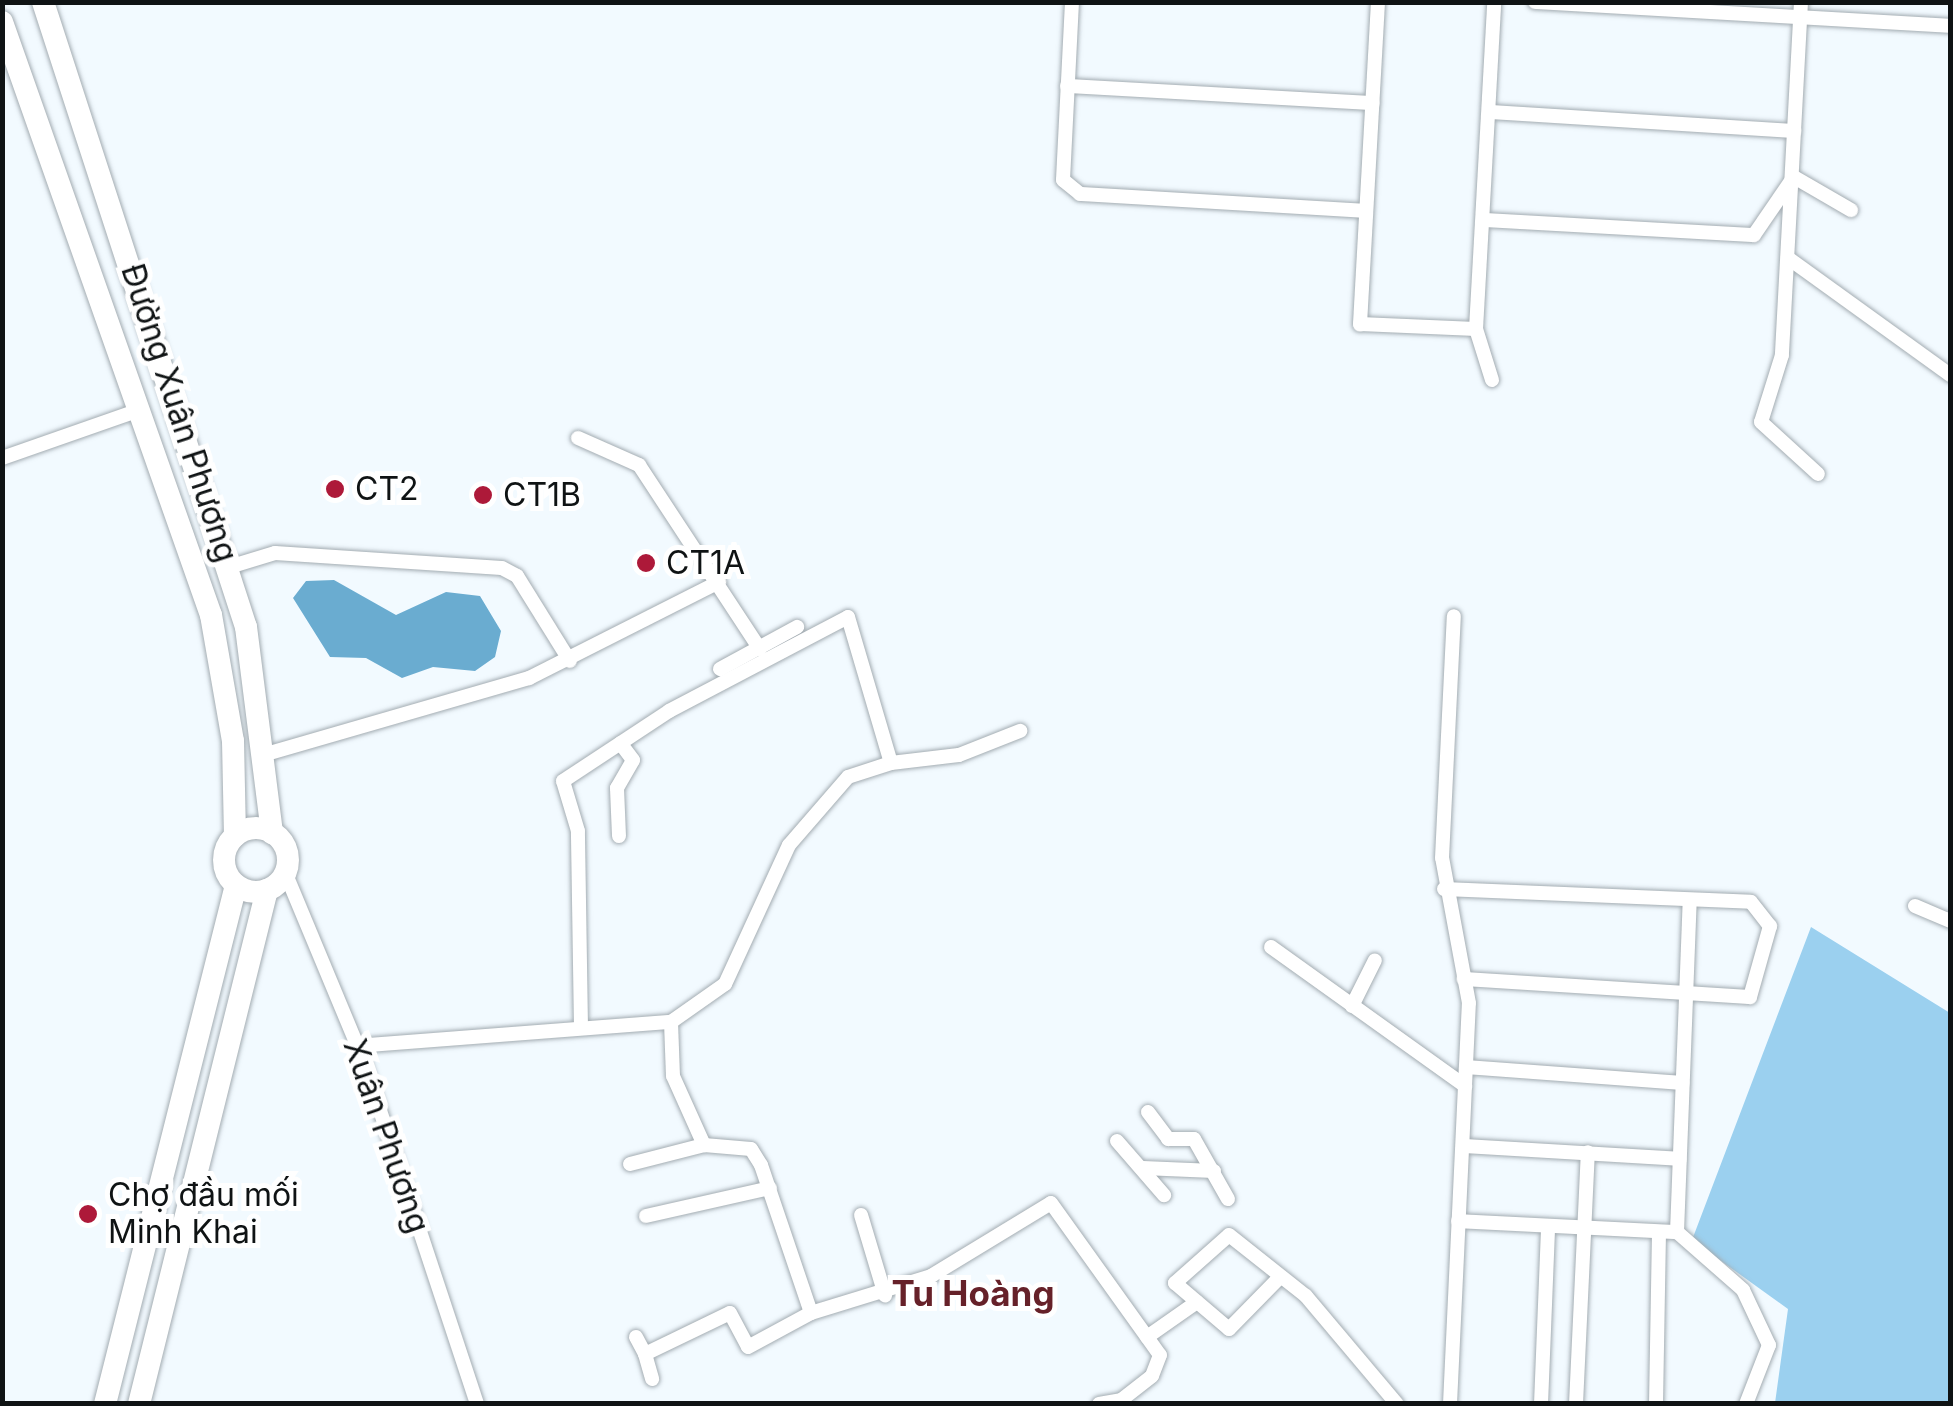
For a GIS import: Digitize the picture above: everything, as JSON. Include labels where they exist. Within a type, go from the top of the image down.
[{"type":"main road","name":"Đường Xuân Phương","points":[[43,2],[229,567],[266,754],[272,833]]},
{"type":"main road","name":"Đường Xuân Phương","points":[[2,22],[142,409],[215,631],[235,836]]},
{"type":"main road","points":[[105,1404],[236,885],[224,858],[235,836],[272,833],[288,855],[285,872],[267,890],[139,1404]]},
{"type":"main road","points":[[236,885],[267,890]]},
{"type":"street","points":[[1072,2],[1064,180],[1080,194],[1364,211]]},
{"type":"street","points":[[1378,2],[1360,324],[1476,329]]},
{"type":"street","points":[[1492,380],[1476,329],[1494,2]]},
{"type":"street","points":[[1536,2],[1801,10],[1950,26]]},
{"type":"street","points":[[1801,10],[1782,355],[1761,422],[1818,474]]},
{"type":"street","points":[[1066,86],[1373,103]]},
{"type":"street","points":[[1490,112],[1794,132]]},
{"type":"street","points":[[1483,220],[1754,235],[1794,177]]},
{"type":"street","points":[[1794,177],[1851,210]]},
{"type":"street","points":[[1788,258],[1950,375]]},
{"type":"street","points":[[2,458],[142,409]]},
{"type":"street","points":[[578,438],[639,465],[720,582],[760,649]]},
{"type":"street","points":[[229,567],[275,553],[502,568],[517,576],[570,662]]},
{"type":"street","points":[[266,754],[570,662],[720,582]]},
{"type":"street","points":[[1450,1404],[1466,1067],[1464,980],[1444,890],[1454,616]]},
{"type":"street","points":[[581,1028],[578,831],[562,781],[620,743],[848,617],[892,763]]},
{"type":"street","points":[[720,670],[797,626]]},
{"type":"street","points":[[356,1046],[671,1022],[725,984],[789,845],[848,777],[892,763],[959,755],[1020,730]]},
{"type":"street","points":[[619,836],[617,788],[632,760],[620,743]]},
{"type":"street","name":"Xuân Phương","points":[[285,872],[356,1046],[477,1404]]},
{"type":"street","points":[[1444,890],[1752,902],[1770,926],[1750,997],[1684,998],[1464,980]]},
{"type":"street","points":[[1676,1232],[1690,900]]},
{"type":"street","points":[[1915,906],[1950,921]]},
{"type":"street","points":[[1272,947],[1465,1086]]},
{"type":"street","points":[[1352,1006],[1375,960]]},
{"type":"street","points":[[671,1022],[672,1076],[704,1145]]},
{"type":"street","points":[[1466,1067],[1682,1083]]},
{"type":"street","points":[[1148,1112],[1168,1139],[1194,1140],[1228,1199]]},
{"type":"street","points":[[1117,1141],[1164,1195]]},
{"type":"street","points":[[630,1164],[704,1145],[751,1149],[770,1188],[811,1313]]},
{"type":"street","points":[[1463,1146],[1680,1158]]},
{"type":"street","points":[[1576,1404],[1588,1152]]},
{"type":"street","points":[[1143,1168],[1214,1171]]},
{"type":"street","points":[[646,1216],[770,1188]]},
{"type":"street","points":[[645,1354],[730,1313],[748,1347],[811,1313],[886,1295],[1052,1203],[1160,1356],[1152,1376],[1122,1401],[1099,1404]]},
{"type":"street","points":[[860,1215],[886,1295]]},
{"type":"street","points":[[1458,1221],[1676,1232],[1743,1290],[1769,1345],[1746,1404]]},
{"type":"street","points":[[1541,1404],[1548,1228]]},
{"type":"street","points":[[1656,1404],[1659,1232]]},
{"type":"street","points":[[1278,1279],[1229,1235],[1175,1283],[1229,1328],[1278,1279],[1283,1274],[1396,1404]]},
{"type":"street","points":[[1147,1336],[1197,1302]]},
{"type":"street","points":[[636,1336],[652,1379]]},
{"type":"shaded area","points":[[334,580],[396,615],[446,592],[480,596],[501,631],[495,657],[475,671],[433,667],[402,678],[366,658],[330,657],[293,598],[306,581]]},
{"type":"shaded area","points":[[1811,927],[1950,1013],[1950,1403],[1775,1403],[1788,1309],[1692,1240]]},
{"type":"place","name":"CT2","points":[[335,489]]},
{"type":"place","name":"CT1B","points":[[483,495]]},
{"type":"place","name":"CT1A","points":[[646,563]]},
{"type":"place","name":"Chợ đầu mối Minh Khai","points":[[88,1214]]},
{"type":"district","name":"Tu Hoàng","points":[[973,1293]]}]
